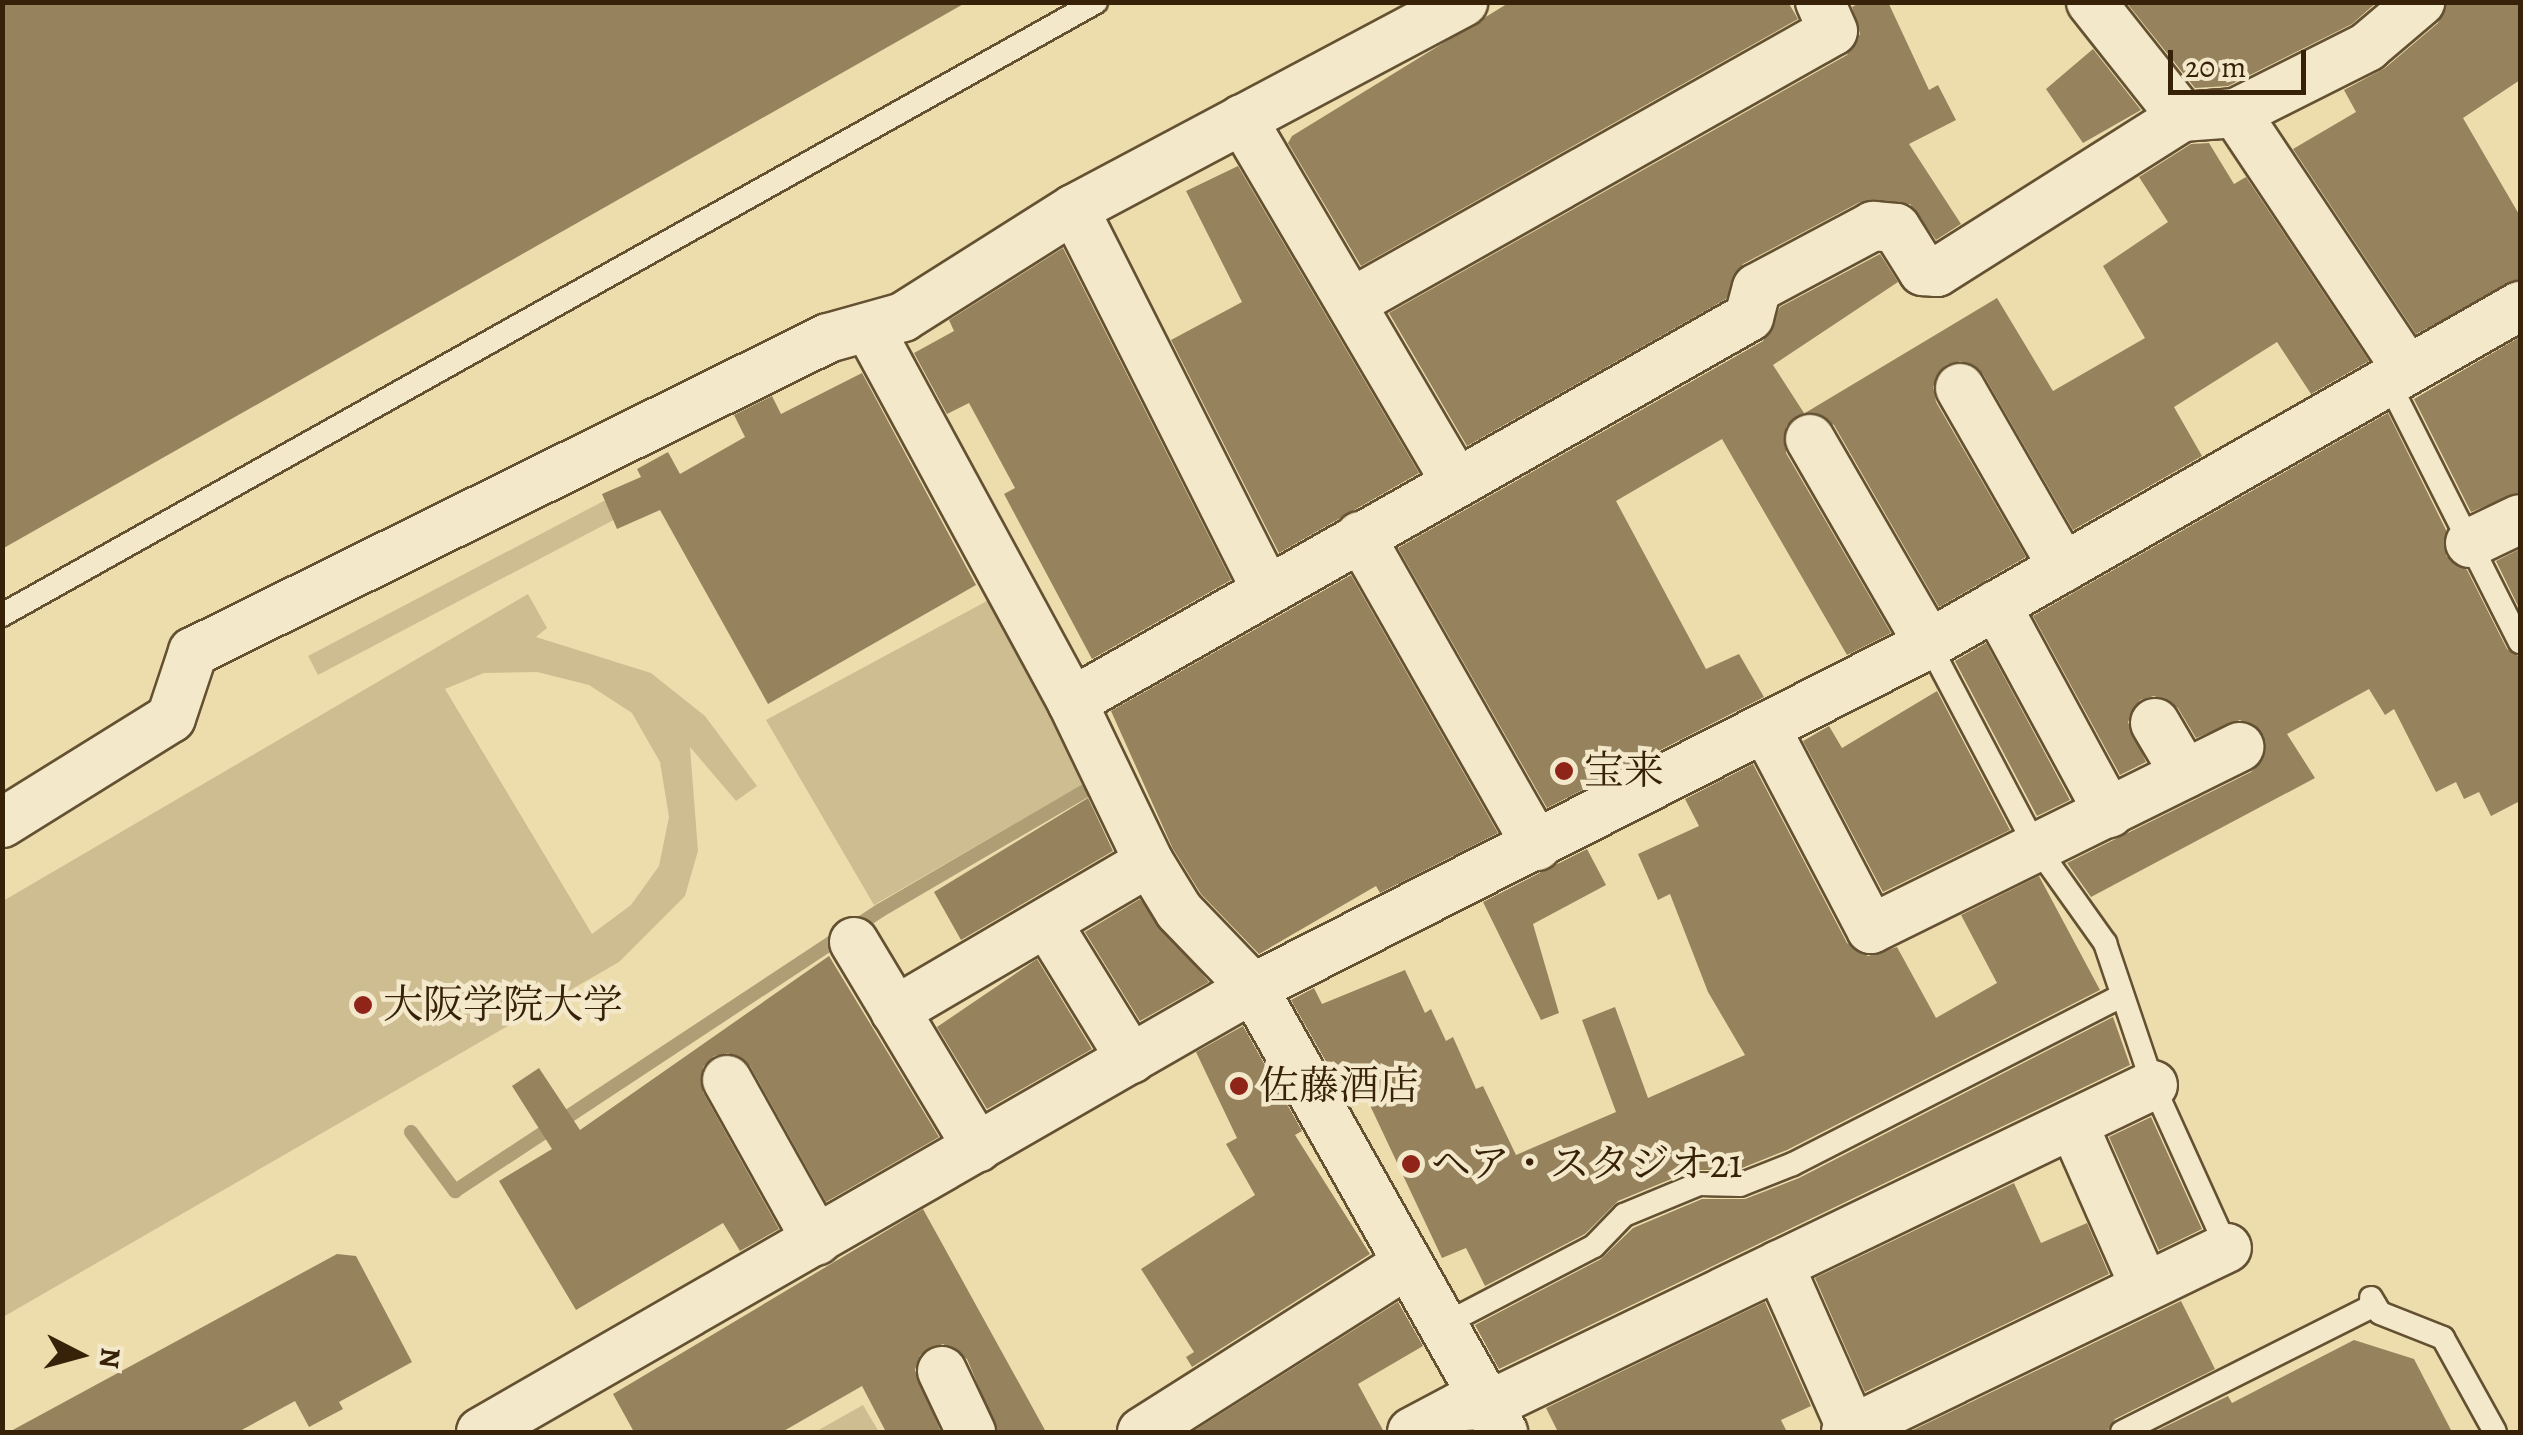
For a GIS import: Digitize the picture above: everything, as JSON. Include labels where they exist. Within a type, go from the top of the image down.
[{"type":"street","points":[[2,823],[171,718],[193,652],[828,338],[870,330],[1074,209],[1463,2]]},
{"type":"street","points":[[1351,303],[1833,30],[1820,2]]},
{"type":"street","points":[[2091,2],[2182,117]]},
{"type":"street","points":[[1072,702],[1749,316],[1757,288],[1873,226],[1896,228],[1923,271],[1937,272],[2182,117],[2236,113],[2367,47],[2420,2]]},
{"type":"street","points":[[2236,113],[2405,366]]},
{"type":"street","points":[[1242,119],[1456,482]]},
{"type":"street","points":[[1074,209],[1266,589]]},
{"type":"street","points":[[481,1432],[1253,988],[1929,644],[2405,366],[2520,306]]},
{"type":"street","points":[[870,330],[1072,702],[1149,862],[1179,910],[1253,988],[1496,1419]]},
{"type":"street","points":[[1960,388],[2062,568]]},
{"type":"street","points":[[1810,439],[1929,644]]},
{"type":"street","points":[[2470,543],[2520,519]]},
{"type":"street","points":[[1360,536],[1536,846]]},
{"type":"street","points":[[1996,605],[2109,812]]},
{"type":"street","points":[[2156,724],[2185,774]]},
{"type":"street","points":[[1766,729],[1871,929],[2034,843],[2109,812],[2238,747]]},
{"type":"street","points":[[895,1011],[1149,862]]},
{"type":"street","points":[[1047,923],[1130,1059]]},
{"type":"street","points":[[854,942],[978,1148]]},
{"type":"street","points":[[727,1080],[817,1241]]},
{"type":"street","points":[[1412,1432],[1461,1406],[1496,1419],[1779,1265],[2153,1086]]},
{"type":"street","points":[[2072,1124],[2145,1287]]},
{"type":"street","points":[[1779,1265],[1849,1431],[2227,1248]]},
{"type":"street","points":[[1142,1432],[1408,1263]]},
{"type":"street","points":[[942,1370],[971,1432]]},
{"type":"lane","points":[[12,609],[1096,2]]},
{"type":"lane","points":[[2405,366],[2394,393],[2520,642]]},
{"type":"lane","points":[[1929,644],[2034,843],[2106,943],[2153,1086],[2227,1248]]},
{"type":"lane","points":[[1443,1325],[1594,1246],[1624,1215],[1699,1184],[1740,1185],[1792,1164],[2121,996]]},
{"type":"lane","points":[[2122,1432],[2373,1301],[2443,1338],[2495,1432]]},
{"type":"shaded area","points":[[617,494],[627,513],[318,675],[308,656]]},
{"type":"shaded area","points":[[528,594],[547,628],[536,637],[651,673],[705,716],[757,786],[736,801],[690,747],[698,851],[685,896],[619,962],[3,1317],[3,901]],"holes":[[[537,672],[589,685],[632,713],[660,762],[669,817],[659,866],[631,905],[592,934],[445,689],[484,673]]]},
{"type":"shaded area","points":[[998,595],[1087,782],[874,905],[766,720]]},
{"type":"shaded area","points":[[863,1405],[879,1432],[815,1432]]},
{"type":"building","points":[[2,2],[967,2],[2,549]]},
{"type":"building","points":[[1510,2],[1788,2],[1798,19],[1361,266],[1288,143],[1292,136]]},
{"type":"building","points":[[1861,2],[1888,2],[1929,90],[1938,85],[1956,120],[1909,144],[1961,224],[1936,240],[1910,204],[1860,202],[1743,264],[1726,299],[1467,446],[1389,313],[1847,55],[1860,34],[1852,7]]},
{"type":"building","points":[[2126,2],[2377,2],[2352,24],[2228,86],[2195,88]]},
{"type":"building","points":[[2447,2],[2520,2],[2520,80],[2463,118],[2520,216],[2520,279],[2416,334],[2293,149],[2356,112],[2344,90],[2385,68],[2438,23]]},
{"type":"building","points":[[2093,49],[2141,110],[2083,143],[2046,89]]},
{"type":"building","points":[[2209,143],[2234,184],[2246,177],[2369,361],[2311,394],[2277,342],[2174,407],[2202,456],[2073,530],[1983,374],[1961,361],[1946,365],[1933,387],[1936,402],[2026,557],[1939,607],[1834,425],[1805,413],[1997,298],[2053,391],[2145,338],[2103,266],[2168,222],[2139,177],[2191,144]]},
{"type":"building","points":[[1238,166],[1419,473],[1279,553],[1171,340],[1242,302],[1186,191]]},
{"type":"building","points":[[1063,248],[1231,580],[1092,659],[1004,494],[1015,488],[969,403],[947,414],[914,353],[954,331],[949,320]]},
{"type":"building","points":[[1880,254],[1898,282],[1773,365],[1804,413],[1786,426],[1786,453],[1891,633],[1847,655],[1722,439],[1616,501],[1706,669],[1739,654],[1764,697],[1547,808],[1398,548],[1763,341],[1780,307]]},
{"type":"building","points":[[2520,337],[2520,492],[2471,512],[2414,399]]},
{"type":"building","points":[[862,373],[976,585],[768,704],[660,510],[617,529],[602,494],[641,477],[637,469],[668,452],[680,474],[745,437],[734,415],[772,396],[781,414]]},
{"type":"building","points":[[2388,413],[2446,530],[2446,556],[2467,570],[2507,649],[2520,657],[2520,801],[2491,816],[2479,792],[2464,799],[2456,782],[2436,792],[2394,709],[2385,715],[2369,689],[2287,734],[2315,778],[2091,897],[2067,863],[2251,772],[2262,761],[2264,736],[2240,720],[2196,738],[2178,708],[2154,696],[2140,700],[2128,722],[2146,762],[2120,775],[2033,616]]},
{"type":"building","points":[[2520,549],[2520,610],[2496,561]]},
{"type":"building","points":[[1351,575],[1498,833],[1380,893],[1376,886],[1259,954],[1201,894],[1173,849],[1111,711]]},
{"type":"building","points":[[1986,643],[2070,800],[2037,816],[1955,661]]},
{"type":"building","points":[[1937,691],[2010,830],[1883,892],[1803,741],[1829,726],[1842,748]]},
{"type":"building","points":[[1753,764],[1847,943],[1868,956],[1897,947],[1936,1018],[1997,983],[1961,915],[2039,876],[2100,990],[1787,1150],[1737,1170],[1693,1170],[1618,1201],[1585,1234],[1485,1286],[1466,1248],[1442,1258],[1367,1099],[1352,1107],[1291,1000],[1314,988],[1322,1004],[1405,970],[1425,1013],[1431,1009],[1446,1041],[1453,1037],[1476,1089],[1483,1086],[1516,1155],[1616,1112],[1582,1020],[1615,1007],[1648,1098],[1745,1055],[1708,992],[1670,894],[1658,900],[1638,854],[1699,826],[1685,799]]},
{"type":"building","points":[[1088,798],[1113,851],[961,940],[934,892]]},
{"type":"building","points":[[1587,849],[1606,885],[1533,924],[1559,1013],[1541,1020],[1483,902]]},
{"type":"building","points":[[1140,899],[1209,982],[1140,1021],[1085,932]]},
{"type":"building","points":[[829,956],[939,1137],[826,1202],[750,1066],[728,1053],[714,1056],[703,1067],[703,1092],[779,1229],[740,1251],[723,1223],[576,1310],[499,1181],[552,1149],[512,1086],[539,1068],[580,1130]]},
{"type":"building","points":[[1037,959],[1092,1049],[987,1109],[937,1027]]},
{"type":"building","points":[[2113,1017],[2130,1065],[1499,1369],[1475,1325],[1601,1259],[1633,1228],[1702,1199],[1745,1199],[1799,1178]]},
{"type":"building","points":[[1243,1026],[1302,1131],[1295,1135],[1370,1254],[1192,1367],[1186,1357],[1194,1352],[1141,1269],[1255,1195],[1226,1144],[1237,1138],[1196,1052]]},
{"type":"building","points":[[2151,1117],[2202,1229],[2159,1250],[2109,1137]]},
{"type":"building","points":[[2014,1183],[2041,1243],[2087,1223],[2109,1274],[1865,1392],[1815,1278]]},
{"type":"building","points":[[923,1209],[1046,1432],[998,1432],[967,1359],[943,1344],[920,1355],[915,1370],[941,1432],[886,1432],[862,1386],[782,1432],[634,1432],[613,1394]]},
{"type":"building","points":[[337,1254],[356,1256],[412,1362],[339,1402],[343,1409],[309,1427],[295,1401],[238,1432],[9,1432]]},
{"type":"building","points":[[2181,1301],[2215,1369],[2115,1419],[2107,1432],[1913,1430]]},
{"type":"building","points":[[1398,1302],[1423,1346],[1358,1384],[1384,1432],[1192,1432]]},
{"type":"building","points":[[1765,1302],[1811,1406],[1781,1420],[1787,1432],[1558,1432],[1546,1408]]},
{"type":"building","points":[[2354,1340],[2414,1359],[2452,1432],[2154,1432],[2228,1396],[2232,1403]]},
{"type":"waterway","points":[[411,1132],[455,1191],[881,910],[1086,790]]},
{"type":"place","name":"宝来","points":[[1564,771]]},
{"type":"place","name":"大阪学院大学","points":[[363,1005]]},
{"type":"place","name":"佐藤酒店","points":[[1239,1086]]},
{"type":"place","name":"ヘア・スタジオ21","points":[[1411,1164]]}]
